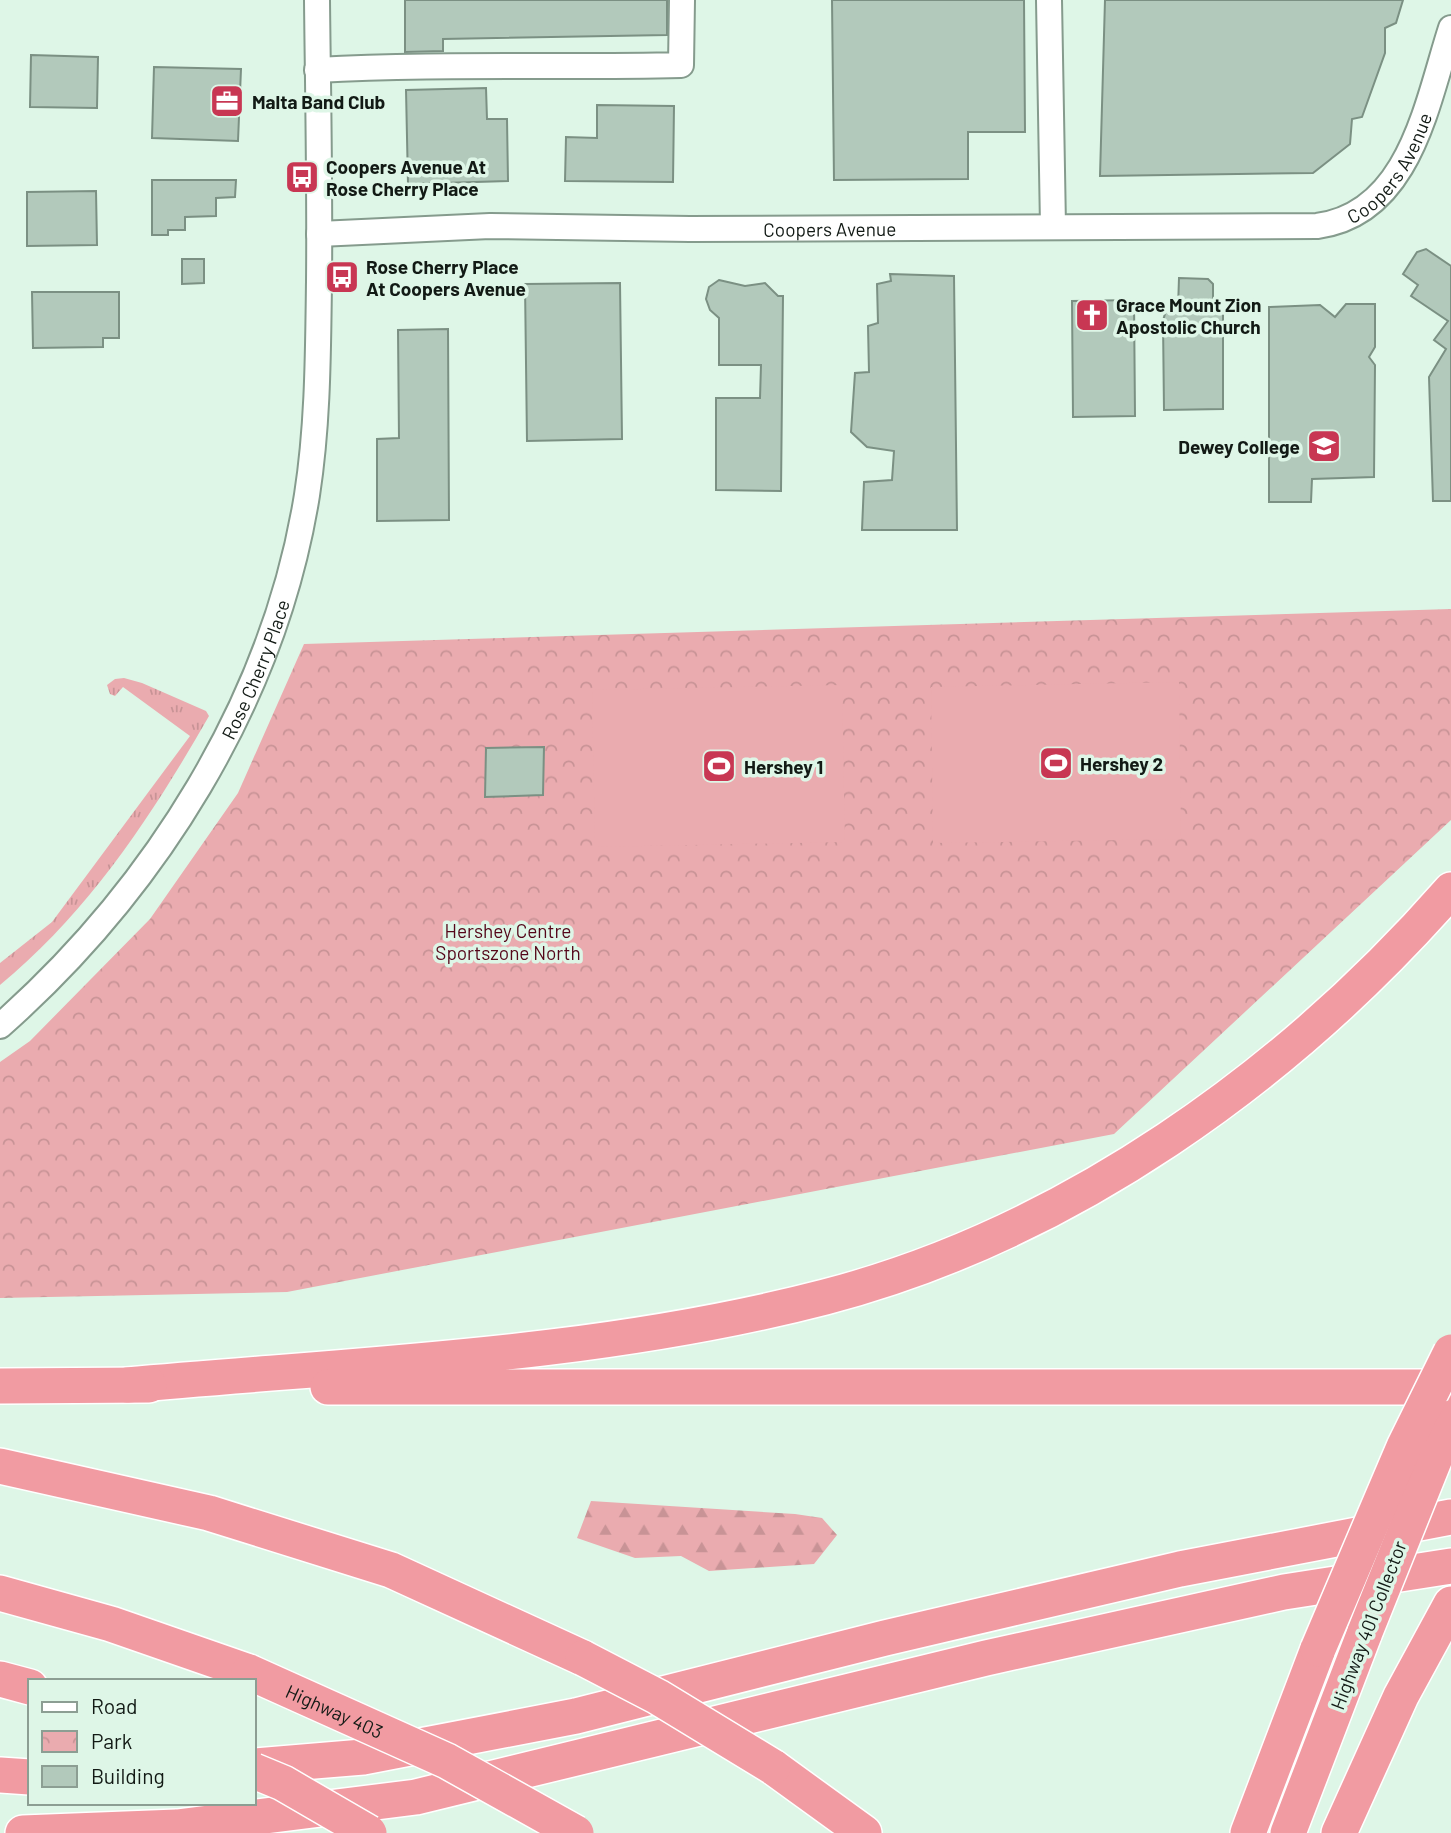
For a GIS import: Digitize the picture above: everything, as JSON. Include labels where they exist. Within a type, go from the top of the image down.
[{"type":"highway","points":[[127,1385],[580,1344],[706,1324],[800,1303],[912,1269],[994,1235],[1070,1197],[1148,1152],[1220,1104],[1357,991],[1451,890]]},
{"type":"highway","points":[[1248,1833],[1318,1649],[1404,1447],[1451,1352]]},
{"type":"highway","points":[[0,1386],[1451,1387]]},
{"type":"highway","name":"Highway 401 Collector","points":[[1288,1833],[1451,1419]]},
{"type":"highway","points":[[0,1466],[209,1513],[391,1570],[583,1658],[658,1697],[773,1767],[864,1833]]},
{"type":"highway","points":[[256,1769],[363,1757],[576,1716],[885,1637],[1180,1569],[1451,1517]]},
{"type":"highway","points":[[23,1833],[177,1827],[416,1797],[986,1658],[1284,1592],[1451,1566]]},
{"type":"highway","name":"Highway 403","points":[[0,1593],[111,1623],[249,1672],[447,1761],[576,1833]]},
{"type":"highway","points":[[1339,1833],[1444,1615]]},
{"type":"highway","points":[[0,1679],[28,1686]]},
{"type":"highway","points":[[256,1770],[369,1833]]},
{"type":"highway","points":[[0,1775],[28,1777]]},
{"type":"street","points":[[317,0],[319,234]]},
{"type":"street","points":[[317,70],[377,66],[564,68],[681,65],[682,0]]},
{"type":"street","points":[[1049,0],[1053,226]]},
{"type":"street","name":"Coopers Avenue","points":[[319,234],[490,226],[690,229],[1317,226],[1342,223],[1374,202],[1392,183],[1406,160],[1451,28]]},
{"type":"street","name":"Rose Cherry Place","points":[[0,1026],[72,960],[142,875],[173,831],[212,761],[256,670],[290,568],[306,498],[318,380],[319,234]]},
{"type":"green space","name":"Hershey Centre Sportszone North","points":[[1451,609],[1451,820],[1114,1134],[287,1292],[0,1298],[0,1062],[30,1041],[150,919],[238,793],[304,644]]},
{"type":"green space","points":[[124,678],[206,711],[209,716],[142,825],[117,860],[62,926],[0,985],[0,963],[52,922],[190,736],[123,687],[115,696],[110,694],[107,685],[115,679]]},
{"type":"green space","name":"Hershey 2","points":[[1179,682],[1181,839],[933,843],[931,687]]},
{"type":"green space","name":"Hershey 1","points":[[842,685],[845,842],[595,847],[592,690]]},
{"type":"green space","points":[[591,1501],[795,1514],[822,1518],[837,1535],[814,1564],[709,1571],[681,1556],[635,1558],[577,1538]]},
{"type":"building","points":[[405,0],[667,0],[667,35],[443,39],[443,51],[405,52]]},
{"type":"building","points":[[832,0],[1024,0],[1025,132],[968,132],[968,179],[834,180]]},
{"type":"building","points":[[1105,0],[1403,0],[1396,23],[1385,28],[1385,53],[1362,117],[1352,119],[1350,144],[1313,173],[1100,176]]},
{"type":"building","points":[[31,55],[98,57],[97,108],[30,107]]},
{"type":"building","points":[[154,67],[241,69],[238,141],[152,138]]},
{"type":"building","points":[[486,88],[487,119],[507,119],[508,181],[408,184],[406,90]]},
{"type":"building","points":[[597,105],[674,106],[673,182],[565,181],[566,137],[597,138]]},
{"type":"building","points":[[152,180],[236,180],[235,197],[216,198],[216,216],[185,217],[185,230],[168,230],[168,235],[152,235]]},
{"type":"building","points":[[96,191],[97,245],[27,246],[27,192]]},
{"type":"building","points":[[1426,249],[1451,266],[1451,501],[1433,501],[1429,377],[1446,349],[1434,340],[1448,321],[1411,296],[1418,285],[1403,274],[1417,252]]},
{"type":"building","points":[[182,259],[204,259],[204,283],[182,284]]},
{"type":"building","points":[[890,274],[954,276],[957,530],[862,530],[864,482],[892,480],[894,451],[867,447],[851,432],[855,373],[869,372],[868,326],[878,323],[877,284],[891,281]]},
{"type":"building","points":[[1179,278],[1208,279],[1213,284],[1213,305],[1223,312],[1223,409],[1164,410],[1163,321],[1166,310],[1178,308]]},
{"type":"building","points":[[719,280],[745,286],[765,283],[778,296],[783,296],[781,491],[716,490],[716,398],[760,398],[761,365],[719,365],[719,318],[710,310],[706,299],[709,287]]},
{"type":"building","points":[[620,283],[622,439],[527,441],[525,284]]},
{"type":"building","points":[[32,292],[119,292],[119,338],[103,338],[103,347],[33,348]]},
{"type":"building","points":[[1134,300],[1135,416],[1073,417],[1072,301]]},
{"type":"building","points":[[1346,304],[1375,304],[1375,347],[1369,357],[1375,365],[1374,477],[1312,479],[1311,502],[1269,502],[1269,307],[1320,305],[1335,317]]},
{"type":"building","points":[[448,329],[449,520],[377,521],[377,439],[399,438],[398,330]]},
{"type":"building","points":[[544,747],[543,795],[485,797],[486,748]]},
{"type":"place","name":"Malta Band Club","points":[[227,101]]},
{"type":"place","name":"Coopers Avenue At Rose Cherry Place","points":[[302,177]]},
{"type":"place","name":"Rose Cherry Place At Coopers Avenue","points":[[342,277]]},
{"type":"place","name":"Grace Mount Zion Apostolic Church","points":[[1092,315]]},
{"type":"place","name":"Dewey College","points":[[1324,446]]},
{"type":"place","name":"Hershey 2","points":[[1056,763]]},
{"type":"place","name":"Hershey 1","points":[[719,766]]}]
